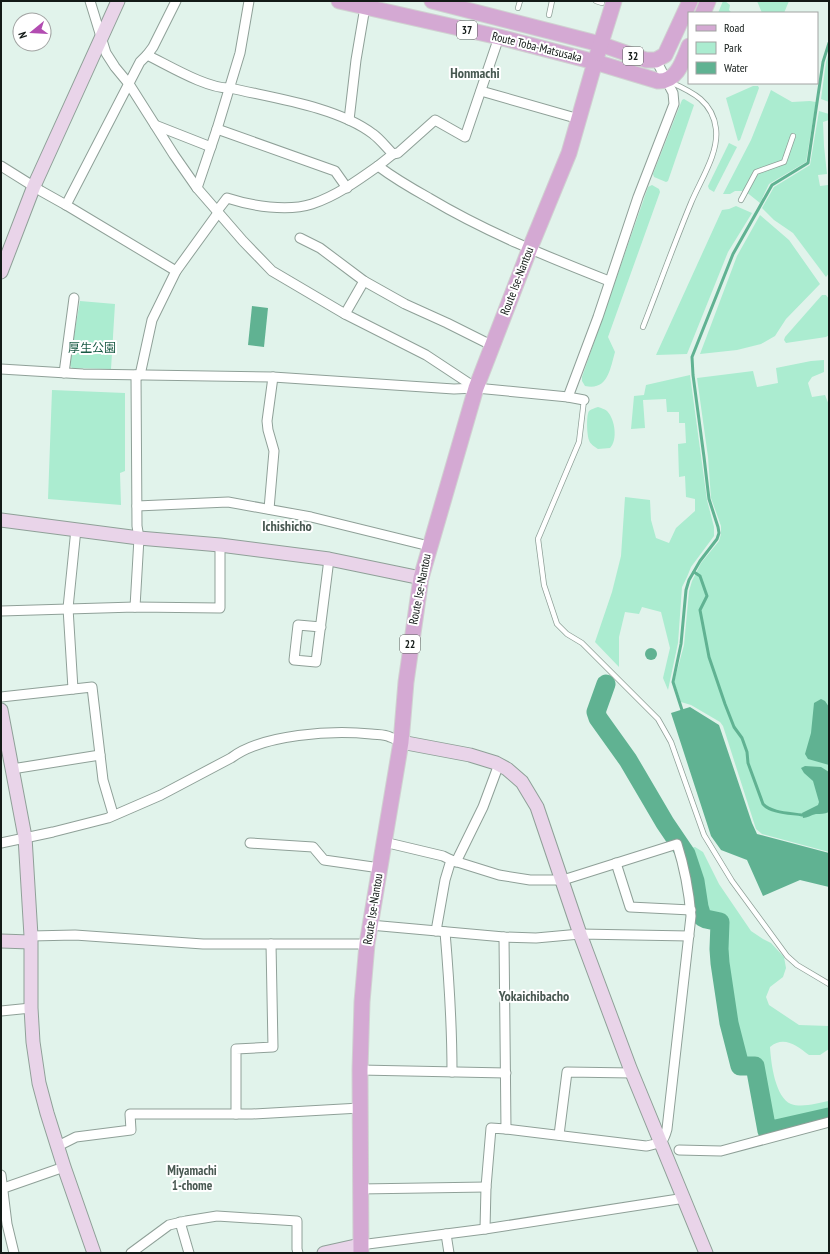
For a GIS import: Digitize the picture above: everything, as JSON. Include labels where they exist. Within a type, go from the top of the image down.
[{"type":"main road","name":"Route Toba-Matsusaka","points":[[339,1],[499,37],[595,62]]},
{"type":"main road","name":"32","points":[[600,44],[646,60],[656,60],[665,55],[668,50],[690,1]]},
{"type":"main road","points":[[703,12],[708,1]]},
{"type":"main road","name":"Route Toba-Matsusaka","points":[[441,2],[600,44]]},
{"type":"main road","name":"Route Ise-Nantou","points":[[361,1249],[360,1070],[362,1002],[367,944],[401,742],[406,682],[421,578],[429,546],[476,388],[530,248],[569,153],[600,44],[608,2]]},
{"type":"main road","points":[[667,80],[672,78],[676,73],[688,48]]},
{"type":"main road","name":"32","points":[[595,62],[656,81],[667,80]]},
{"type":"street","points":[[90,1],[101,38],[109,58],[129,84],[197,188],[243,242],[272,271],[345,314],[426,355],[476,388]]},
{"type":"street","points":[[1,272],[34,186],[118,1]]},
{"type":"street","points":[[66,205],[140,62],[153,47],[176,1]]},
{"type":"street","points":[[197,188],[240,53],[250,1]]},
{"type":"street","points":[[349,120],[356,60],[365,7]]},
{"type":"street","points":[[135,607],[138,538],[138,375],[152,320],[176,271],[227,198],[258,206],[291,207],[310,204],[347,188],[393,154],[398,153],[435,120],[465,137],[499,37]]},
{"type":"street","points":[[147,55],[201,82],[310,106],[334,113],[374,134],[393,154]]},
{"type":"street","points":[[568,397],[598,317],[638,197],[674,104],[673,93],[656,60]]},
{"type":"street","points":[[481,91],[579,119]]},
{"type":"street","points":[[155,125],[211,147]]},
{"type":"street","points":[[217,129],[334,172],[347,188]]},
{"type":"street","points":[[1,166],[176,271]]},
{"type":"street","points":[[378,166],[392,177],[480,226],[541,254],[609,281]]},
{"type":"street","points":[[300,238],[320,248],[364,281],[404,304],[493,346]]},
{"type":"street","points":[[345,314],[364,281]]},
{"type":"street","points":[[64,373],[74,298]]},
{"type":"street","points":[[1,369],[64,373],[273,377],[454,389],[476,388],[568,397],[584,400]]},
{"type":"street","points":[[269,509],[274,451],[267,421],[273,377]]},
{"type":"street","points":[[137,506],[228,502],[311,517],[429,546]]},
{"type":"street","points":[[1,520],[138,538],[220,544],[329,559],[421,578]]},
{"type":"street","points":[[73,689],[68,608],[76,529]]},
{"type":"street","points":[[1,611],[135,607],[220,608],[220,544]]},
{"type":"street","points":[[321,627],[298,625],[294,660],[316,662],[321,627],[329,559]]},
{"type":"street","points":[[1,697],[92,687],[102,780],[113,814]]},
{"type":"street","points":[[1,710],[25,837],[30,939],[31,1008],[39,1083],[64,1167],[94,1253]]},
{"type":"street","points":[[1,843],[108,818],[113,814],[161,795],[231,758],[240,751],[273,740],[304,734],[356,732],[389,736],[401,742],[470,755],[499,764],[522,782],[538,807],[580,934],[632,1073],[706,1253]]},
{"type":"street","points":[[12,770],[100,755]]},
{"type":"street","points":[[452,1072],[451,1022],[440,932],[445,880],[453,861],[483,807],[499,764]]},
{"type":"street","points":[[384,842],[443,856],[453,861],[499,875],[530,880],[563,880],[677,844],[686,873],[691,910],[689,936],[667,1129],[664,1139],[660,1143],[646,1146],[491,1128],[486,1187],[485,1229]]},
{"type":"street","points":[[250,843],[313,847],[324,860],[380,868]]},
{"type":"street","points":[[616,863],[630,907],[691,910]]},
{"type":"street","points":[[370,925],[504,937],[536,938],[580,934],[689,936]]},
{"type":"street","points":[[1,941],[75,935],[203,944],[367,944]]},
{"type":"street","points":[[504,937],[506,1129]]},
{"type":"street","points":[[236,1114],[236,1048],[273,1047],[272,944]]},
{"type":"street","points":[[1,1011],[31,1008]]},
{"type":"street","points":[[360,1070],[506,1073]]},
{"type":"street","points":[[559,1135],[567,1072],[632,1073]]},
{"type":"street","points":[[58,1146],[76,1137],[131,1130],[130,1114],[236,1114],[360,1108]]},
{"type":"street","points":[[679,1150],[721,1151],[829,1122]]},
{"type":"street","points":[[2,1188],[64,1167]]},
{"type":"street","points":[[1,1175],[7,1224],[14,1253]]},
{"type":"street","points":[[360,1189],[486,1187]]},
{"type":"street","points":[[324,1253],[361,1249],[446,1234],[684,1198]]},
{"type":"street","points":[[131,1253],[169,1225],[216,1216],[297,1221],[298,1253]]},
{"type":"street","points":[[180,1222],[189,1253]]},
{"type":"street","points":[[446,1234],[449,1253]]},
{"type":"lane","points":[[518,8],[520,1]]},
{"type":"lane","points":[[548,15],[552,1]]},
{"type":"lane","points":[[596,1],[608,2]]},
{"type":"lane","points":[[643,327],[691,202],[713,156],[716,142],[715,122],[705,104],[695,94],[667,80]]},
{"type":"lane","points":[[741,200],[756,172],[784,162],[794,136]]},
{"type":"lane","points":[[584,400],[579,442],[538,539],[544,584],[557,624],[567,634],[582,643],[658,719],[670,742],[704,835],[732,881],[787,956],[797,965],[829,984]]},
{"type":"green space","points":[[723,1],[730,5],[729,10],[731,12],[718,12]]},
{"type":"green space","points":[[757,1],[789,1],[784,12],[762,12]]},
{"type":"green space","points":[[829,52],[829,102],[821,99],[826,62]]},
{"type":"green space","points":[[753,86],[758,86],[759,88],[740,140],[738,141],[726,98]]},
{"type":"green space","points":[[771,90],[792,102],[816,102],[806,162],[769,184],[760,203],[745,191],[735,191],[730,194],[723,194],[751,140]]},
{"type":"green space","points":[[684,99],[694,105],[668,181],[666,182],[654,177],[653,174],[682,100]]},
{"type":"green space","points":[[819,111],[829,114],[829,120],[823,122],[827,174],[818,175],[820,186],[828,185],[829,188],[829,273],[826,277],[793,233],[774,220],[762,208],[774,187],[810,165]]},
{"type":"green space","points":[[729,143],[737,147],[714,192],[709,189],[708,186]]},
{"type":"green space","points":[[652,185],[659,189],[660,192],[608,337],[615,352],[609,372],[607,377],[599,385],[593,387],[585,386],[582,381],[582,377],[648,187]]},
{"type":"green space","points":[[736,206],[752,213],[728,252],[687,354],[656,355],[722,210]]},
{"type":"green space","points":[[760,215],[789,240],[820,284],[786,319],[775,336],[761,344],[737,350],[700,354],[737,256]]},
{"type":"green space","points":[[822,295],[826,295],[829,299],[829,335],[826,337],[786,343],[784,340],[785,337]]},
{"type":"green space","name":"厚生公園","points":[[80,301],[115,304],[111,369],[72,368],[69,364]]},
{"type":"green space","points":[[824,360],[824,372],[812,377],[808,383],[812,397],[825,395],[829,405],[829,852],[762,834],[756,829],[723,726],[720,722],[691,705],[681,702],[674,682],[684,645],[689,591],[692,581],[701,563],[719,541],[721,534],[721,526],[711,498],[708,457],[697,378],[753,371],[757,387],[778,383],[776,368]]},
{"type":"green space","points":[[690,375],[707,500],[714,527],[714,536],[691,567],[682,587],[678,643],[668,690],[663,678],[670,648],[661,612],[642,607],[639,614],[625,612],[619,637],[619,667],[595,642],[612,592],[621,556],[625,497],[650,500],[651,520],[656,538],[669,543],[676,528],[695,511],[695,499],[686,497],[685,476],[679,477],[678,444],[686,443],[685,423],[679,423],[679,412],[667,412],[666,399],[643,400],[645,428],[631,429],[634,396],[644,395],[646,385]]},
{"type":"green space","points":[[52,390],[125,393],[125,471],[120,473],[121,505],[48,499]]},
{"type":"green space","points":[[598,407],[607,411],[614,424],[615,435],[610,448],[598,449],[591,444],[589,440],[587,426],[588,413],[590,410]]},
{"type":"green space","points":[[695,847],[703,852],[719,884],[751,931],[771,943],[784,957],[786,968],[783,977],[770,987],[766,997],[769,1005],[799,1025],[829,1026],[829,1049],[820,1055],[809,1055],[795,1045],[785,1042],[780,1042],[770,1047],[771,1062],[775,1079],[781,1094],[786,1100],[791,1104],[800,1106],[829,1101],[829,1116],[769,1129],[757,1064],[741,1064],[727,992],[723,957],[723,921],[704,914],[698,879],[690,853],[691,848]]},
{"type":"water","points":[[252,306],[268,308],[264,347],[248,345]]},
{"type":"water","points":[[651,648],[655,650],[657,654],[655,658],[651,660],[647,658],[645,654],[647,650]]},
{"type":"water","points":[[821,699],[825,701],[829,707],[829,765],[808,759],[805,754],[811,733],[814,703]]},
{"type":"water","points":[[690,707],[719,725],[757,834],[829,853],[829,887],[800,880],[763,896],[747,860],[721,850],[711,836],[671,713]]},
{"type":"water","points":[[805,766],[821,767],[829,772],[829,812],[803,818],[802,813],[818,805],[819,802],[813,781],[801,768]]},
{"type":"waterway","points":[[682,710],[673,682],[681,644],[686,590],[689,580],[700,561],[717,539],[719,533],[709,499],[692,357],[733,254],[772,185],[808,163],[823,62],[829,43]]},
{"type":"waterway","points":[[694,572],[700,576],[707,596],[700,610],[709,657],[734,727],[742,738],[747,752],[748,763],[763,804],[766,807],[776,811],[802,815]]},
{"type":"waterway","points":[[606,684],[596,712],[598,718],[628,760],[665,823],[686,854],[695,881],[702,917],[720,922],[720,963],[729,1023],[740,1066],[755,1066],[767,1131],[829,1117]]},
{"type":"district","name":"Honmachi","points":[[475,73]]},
{"type":"district","name":"Ichishicho","points":[[287,526]]},
{"type":"district","name":"Yokaichibacho","points":[[534,996]]},
{"type":"district","name":"Miyamachi 1-chome","points":[[192,1178]]}]
